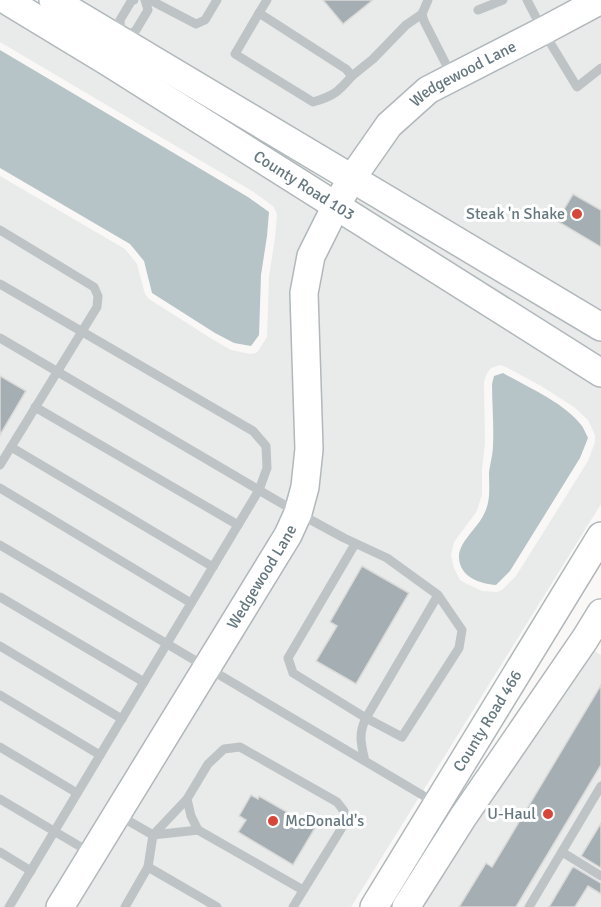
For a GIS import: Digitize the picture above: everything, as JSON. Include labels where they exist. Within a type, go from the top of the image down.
[{"type":"street","name":"County Road 103","points":[[6,0],[115,51],[352,178],[601,327]]},
{"type":"street","name":"County Road 103","points":[[53,0],[115,51],[336,206],[601,373]]},
{"type":"street","name":"Wedgewood Lane","points":[[60,907],[288,535],[298,513],[305,487],[309,449],[304,294],[311,256],[352,178],[389,125],[428,90],[601,0]]},
{"type":"street","name":"County Road 466","points":[[374,907],[601,536]]},
{"type":"street","name":"County Road 466","points":[[406,907],[463,817],[601,613]]},
{"type":"lane","points":[[115,51],[120,20],[134,0]]},
{"type":"lane","points":[[115,51],[136,30],[148,10],[147,0]]},
{"type":"lane","points":[[147,0],[196,24],[205,20],[217,0]]},
{"type":"lane","points":[[267,0],[235,54],[313,102],[337,93],[406,25],[422,14],[428,0]]},
{"type":"lane","points":[[478,10],[502,0]]},
{"type":"lane","points":[[527,0],[577,87],[601,68]]},
{"type":"lane","points":[[259,13],[346,69],[352,76]]},
{"type":"lane","points":[[422,14],[453,77]]},
{"type":"lane","points":[[0,230],[94,286],[98,296],[97,307],[0,465]]},
{"type":"lane","points":[[0,284],[253,430],[266,446],[267,468],[259,490],[9,907],[0,901]]},
{"type":"lane","points":[[0,338],[298,513],[355,544],[387,558],[438,595],[462,630],[459,648],[402,737],[366,718],[293,673],[288,658],[355,544]]},
{"type":"lane","points":[[35,407],[238,525]]},
{"type":"lane","points":[[10,447],[213,567]]},
{"type":"lane","points":[[0,488],[191,603]]},
{"type":"lane","points":[[0,545],[438,804]]},
{"type":"lane","points":[[365,761],[361,729],[438,595]]},
{"type":"lane","points":[[0,597],[144,682]]},
{"type":"lane","points":[[0,646],[122,719]]},
{"type":"lane","points":[[0,695],[100,756]]},
{"type":"lane","points":[[0,747],[77,793]]},
{"type":"lane","points":[[125,907],[148,867],[153,835],[187,799],[208,764],[224,750],[240,747],[337,802],[344,811],[343,826],[293,907]]},
{"type":"lane","points":[[529,907],[601,786]]},
{"type":"lane","points":[[0,799],[93,854]]},
{"type":"lane","points":[[187,799],[191,816],[198,830],[303,890]]},
{"type":"lane","points":[[117,814],[153,835],[198,830]]},
{"type":"lane","points":[[0,852],[31,871]]},
{"type":"lane","points":[[562,852],[601,876]]},
{"type":"lane","points":[[148,867],[217,907]]},
{"type":"shaded area","points":[[69,0],[584,0],[421,83],[349,166]]},
{"type":"shaded area","points":[[0,6],[324,208],[300,448],[289,509],[49,907],[0,907],[0,176],[125,249],[137,264],[145,294],[149,299],[231,350],[250,354],[258,351],[267,337],[269,277],[277,214],[273,206],[252,191],[0,42]]},
{"type":"shaded area","points":[[601,12],[601,317],[365,176],[396,132],[434,97]]},
{"type":"shaded area","points":[[0,50],[248,197],[269,212],[261,275],[259,335],[251,346],[234,343],[215,333],[152,293],[144,261],[130,244],[0,168]]},
{"type":"shaded area","points":[[356,190],[601,337],[601,363],[348,203]]},
{"type":"shaded area","points":[[340,218],[601,383],[601,504],[351,907],[71,907],[296,540],[314,295],[320,260]],"holes":[[[500,365],[574,407],[588,420],[595,435],[595,442],[588,461],[516,576],[502,590],[482,591],[460,580],[451,555],[454,542],[477,511],[482,494],[485,444],[484,382],[491,368]]]},
{"type":"shaded area","points":[[503,373],[566,410],[582,426],[588,438],[580,458],[510,571],[496,585],[484,583],[467,575],[460,565],[459,558],[462,546],[481,519],[488,504],[489,473],[493,452],[492,384],[494,376]]},
{"type":"shaded area","points":[[590,648],[601,655],[601,907],[422,907],[531,735]]},
{"type":"building","points":[[323,0],[373,0],[343,24]]},
{"type":"building","points":[[573,194],[601,210],[601,247],[557,221]]},
{"type":"building","points":[[0,376],[26,391],[0,435]]},
{"type":"building","points":[[362,566],[409,593],[356,684],[316,661],[337,626],[330,622]]},
{"type":"building","name":"U-Haul","points":[[601,685],[601,765],[516,907],[459,907],[486,863],[492,867]]},
{"type":"building","points":[[251,795],[258,799],[259,796],[315,828],[293,865],[238,832],[246,820],[239,816]]},
{"type":"building","points":[[601,823],[601,868],[581,856]]},
{"type":"building","points":[[574,867],[601,883],[601,894],[588,886],[575,907],[549,907],[572,868]]},
{"type":"place","name":"Steak 'n Shake","points":[[577,214]]},
{"type":"place","name":"U-Haul","points":[[548,814]]},
{"type":"place","name":"McDonald's","points":[[273,821]]}]
